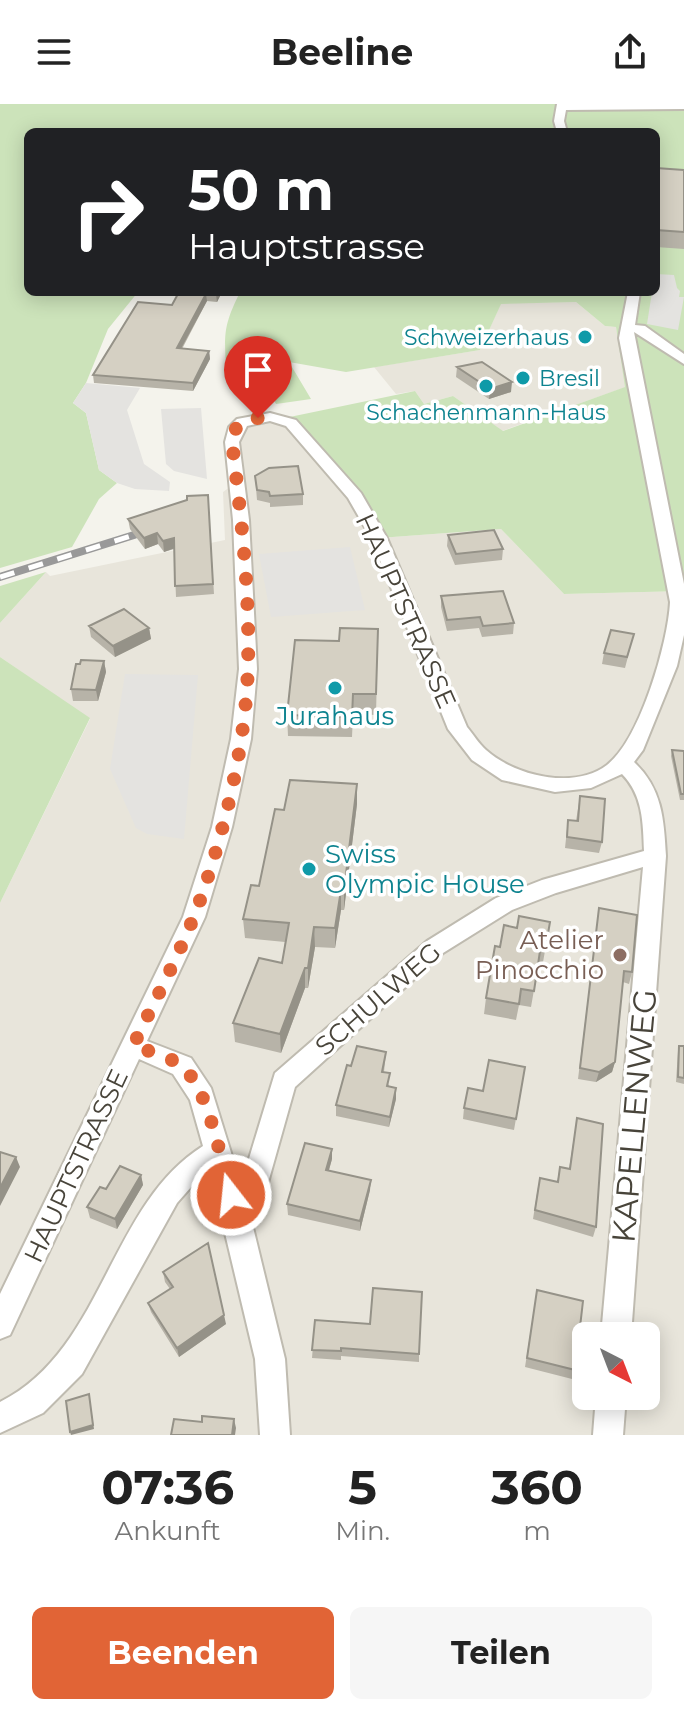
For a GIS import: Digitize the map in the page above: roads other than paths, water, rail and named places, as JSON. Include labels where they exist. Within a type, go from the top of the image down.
[{"type":"street","points":[[561,128],[562,106],[684,106]]},
{"type":"street","points":[[623,763],[633,750],[668,666],[681,622],[674,573],[626,338],[633,296]]},
{"type":"street","points":[[628,328],[640,329],[684,360]]},
{"type":"street","name":"HAUPTSTRASSE","points":[[0,1325],[194,917],[206,885],[241,739],[248,669],[248,618],[232,442],[236,427],[242,422],[270,417],[291,423],[355,496],[379,538],[458,729],[479,755],[509,775],[555,785],[591,781],[623,763]]},
{"type":"street","name":"KAPELLENWEG","points":[[617,1322],[655,856],[649,795],[642,781],[623,763]]},
{"type":"street","name":"SCHULWEG","points":[[237,1217],[251,1197],[284,1081],[435,947],[504,904],[550,886],[655,856]]},
{"type":"street","points":[[133,1046],[168,1058],[191,1077],[202,1096],[237,1217],[270,1359],[275,1435]]},
{"type":"street","points":[[0,1418],[32,1402],[72,1364],[168,1194],[190,1169],[218,1151]]},
{"type":"street","points":[[608,1435],[610,1410]]},
{"type":"railway","points":[[0,577],[134,535]]},
{"type":"place","name":"Schweizerhaus","points":[[585,337]]},
{"type":"place","name":"Bresil","points":[[523,378]]},
{"type":"place","name":"Schachenmann-Haus","points":[[486,386]]},
{"type":"place","name":"Jurahaus","points":[[335,688]]},
{"type":"place","name":"Swiss Olympic House","points":[[309,869]]},
{"type":"place","name":"Atelier Pinocchio","points":[[620,955]]}]
